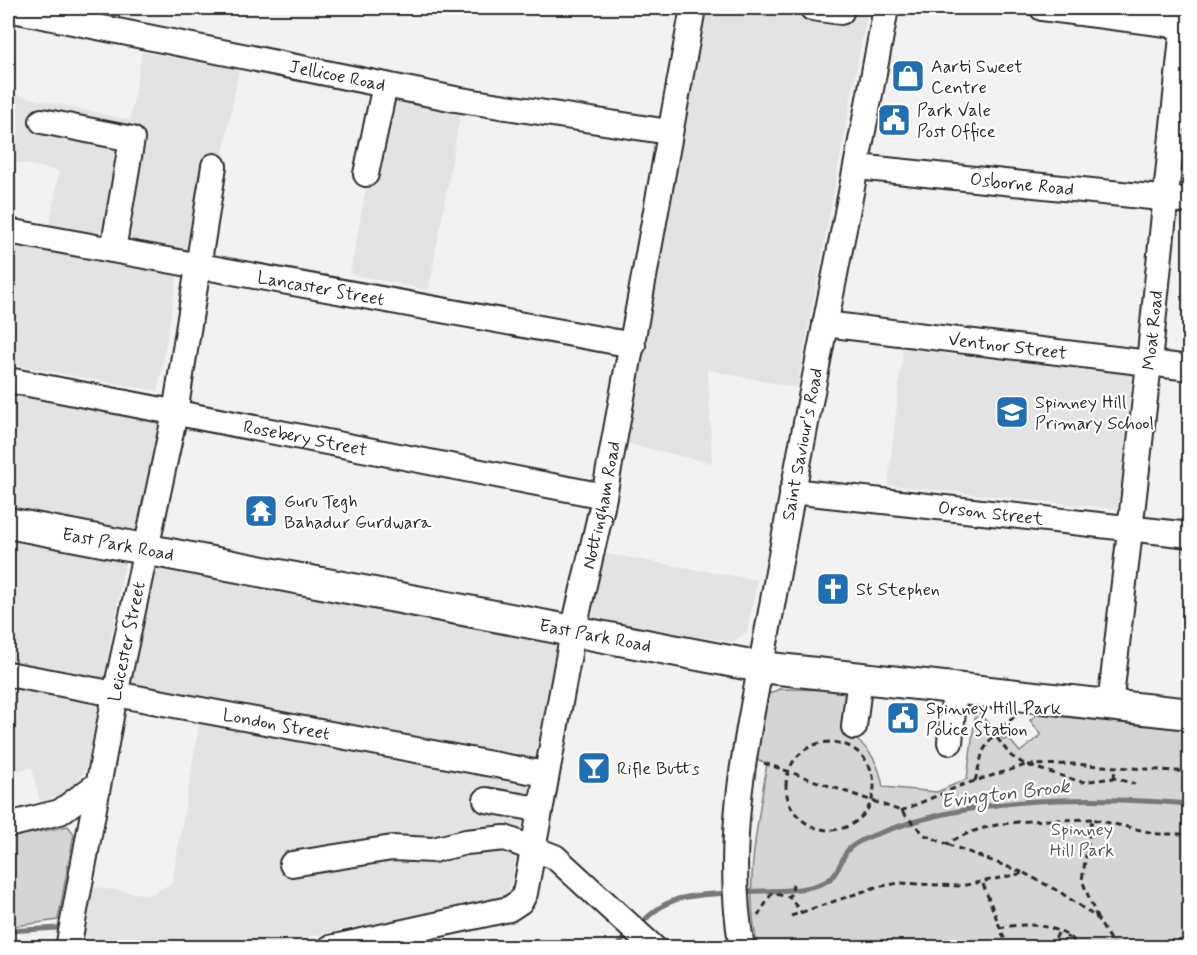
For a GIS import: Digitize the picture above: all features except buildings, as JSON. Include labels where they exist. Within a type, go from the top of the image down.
[{"type":"main road","name":"East Park Road","points":[[8,523],[761,667],[1190,714]]},
{"type":"street","name":"Nottingham Road","points":[[334,947],[516,906],[525,893],[538,809],[573,632],[606,504],[669,132],[693,8]]},
{"type":"street","points":[[812,8],[841,12]]},
{"type":"street","name":"Saint Saviour's Road","points":[[740,940],[734,892],[735,825],[745,759],[792,491],[857,167],[886,8]]},
{"type":"street","points":[[1042,8],[1186,27]]},
{"type":"street","name":"Jellicoe Road","points":[[8,9],[455,99],[669,132]]},
{"type":"street","name":"Moat Road","points":[[1110,706],[1149,363],[1165,198],[1186,27]]},
{"type":"street","points":[[366,174],[385,85]]},
{"type":"street","points":[[42,121],[132,139],[113,250]]},
{"type":"street","name":"Leicester Street","points":[[68,948],[115,695],[175,414],[214,166]]},
{"type":"street","name":"Osborne Road","points":[[857,167],[1190,201]]},
{"type":"street","name":"Lancaster Street","points":[[8,231],[633,345]]},
{"type":"street","name":"Ventnor Street","points":[[825,324],[1190,368]]},
{"type":"street","name":"Rosebery Street","points":[[8,380],[606,504]]},
{"type":"street","name":"Orson Street","points":[[792,491],[1190,535]]},
{"type":"street","name":"London Street","points":[[8,674],[545,774]]},
{"type":"street","points":[[854,727],[860,677]]},
{"type":"street","points":[[950,742],[955,688]]},
{"type":"street","points":[[8,825],[60,812],[98,784]]},
{"type":"street","points":[[486,800],[538,809]]},
{"type":"street","points":[[292,864],[392,848],[434,850],[466,842],[505,838],[555,857],[640,938]]},
{"type":"path","points":[[975,781],[983,751],[994,734],[1038,698]]},
{"type":"path","points":[[994,734],[1011,756],[1026,765],[1082,782],[1114,778],[1135,784]]},
{"type":"path","points":[[823,742],[849,745],[864,757],[873,774],[872,800],[866,812],[851,825],[831,830],[818,828],[796,814],[789,802],[786,789],[788,770],[800,753],[811,746],[823,742]]},
{"type":"path","points":[[745,759],[788,770],[901,811],[925,836],[1024,873],[1060,892],[1097,918]]},
{"type":"path","points":[[901,811],[975,781],[1026,765],[1190,772]]},
{"type":"path","points":[[1114,778],[1115,767]]},
{"type":"path","points":[[947,844],[965,832],[988,826],[1092,819],[1158,834],[1190,834]]},
{"type":"path","points":[[1092,819],[1083,880],[1097,918],[1115,948]]},
{"type":"path","points":[[791,916],[876,887],[899,883],[961,886],[983,884],[1024,873]]},
{"type":"path","points":[[789,897],[793,884]]},
{"type":"path","points":[[983,884],[1008,948]]},
{"type":"path","points":[[740,940],[753,929],[772,893],[789,897],[802,913]]},
{"type":"path","points":[[999,928],[1035,924],[1059,931],[1082,948]]},
{"type":"path","points":[[1052,948],[1059,931]]},
{"type":"path","points":[[1062,948],[1068,936]]},
{"type":"path","points":[[1072,948],[1076,942]]},
{"type":"path","points":[[1013,948],[1027,945],[1043,948]]},
{"type":"shaded area","points":[[704,8],[868,8],[797,388],[708,370],[712,463],[624,443]]},
{"type":"shaded area","points":[[142,52],[239,69],[205,252],[49,227],[59,171],[8,161],[8,93],[130,120]]},
{"type":"shaded area","points":[[383,97],[461,110],[429,290],[350,274]]},
{"type":"shaded area","points":[[8,245],[177,276],[158,391],[8,364]]},
{"type":"shaded area","name":"Spinney Hill Primary School","points":[[903,349],[1132,374],[1118,509],[888,485]]},
{"type":"shaded area","points":[[8,392],[160,419],[135,534],[8,511]]},
{"type":"shaded area","points":[[8,541],[125,562],[103,682],[8,663]]},
{"type":"shaded area","points":[[145,551],[560,642],[537,761],[128,688]]},
{"type":"shaded area","points":[[602,553],[757,580],[747,632],[733,642],[589,621]]},
{"type":"shaded area","points":[[8,684],[100,702],[87,766],[77,783],[63,794],[40,803],[32,767],[8,773]]},
{"type":"shaded area","points":[[200,719],[530,785],[508,896],[259,947],[81,948],[92,887],[150,895],[172,883]]},
{"type":"green space","name":"Spinney Hill Park","points":[[779,689],[850,690],[853,737],[874,759],[883,787],[937,792],[967,779],[976,710],[1004,740],[1008,738],[1020,752],[1041,735],[1030,720],[1038,714],[1189,730],[1189,947],[758,947],[752,901],[752,878],[756,832],[767,763],[755,760],[765,696]]},
{"type":"green space","points":[[68,826],[74,834],[58,920],[8,927],[8,838]]},
{"type":"waterway","name":"Evington Brook","points":[[741,892],[797,889],[819,885],[836,872],[847,851],[860,842],[912,822],[951,812],[1030,801],[1109,800],[1190,804]]},
{"type":"waterway","name":"Evington Brook","points":[[640,925],[660,907],[680,898],[729,893]]},
{"type":"waterway","name":"Evington Brook","points":[[8,931],[58,928]]},
{"type":"waterway","name":"Evington Brook","points":[[614,948],[631,933]]},
{"type":"place","name":"Aarti Sweet Centre","points":[[908,76]]},
{"type":"place","name":"Park Vale Post Office","points":[[894,120]]},
{"type":"place","name":"Spinney Hill Primary School","points":[[1012,412]]},
{"type":"place","name":"Guru Tegh Bahadur Gurdwara","points":[[261,511]]},
{"type":"place","name":"St Stephen","points":[[833,589]]},
{"type":"place","name":"Spinney Hill Park Police Station","points":[[903,718]]},
{"type":"place","name":"Rifle Butts","points":[[594,768]]}]
